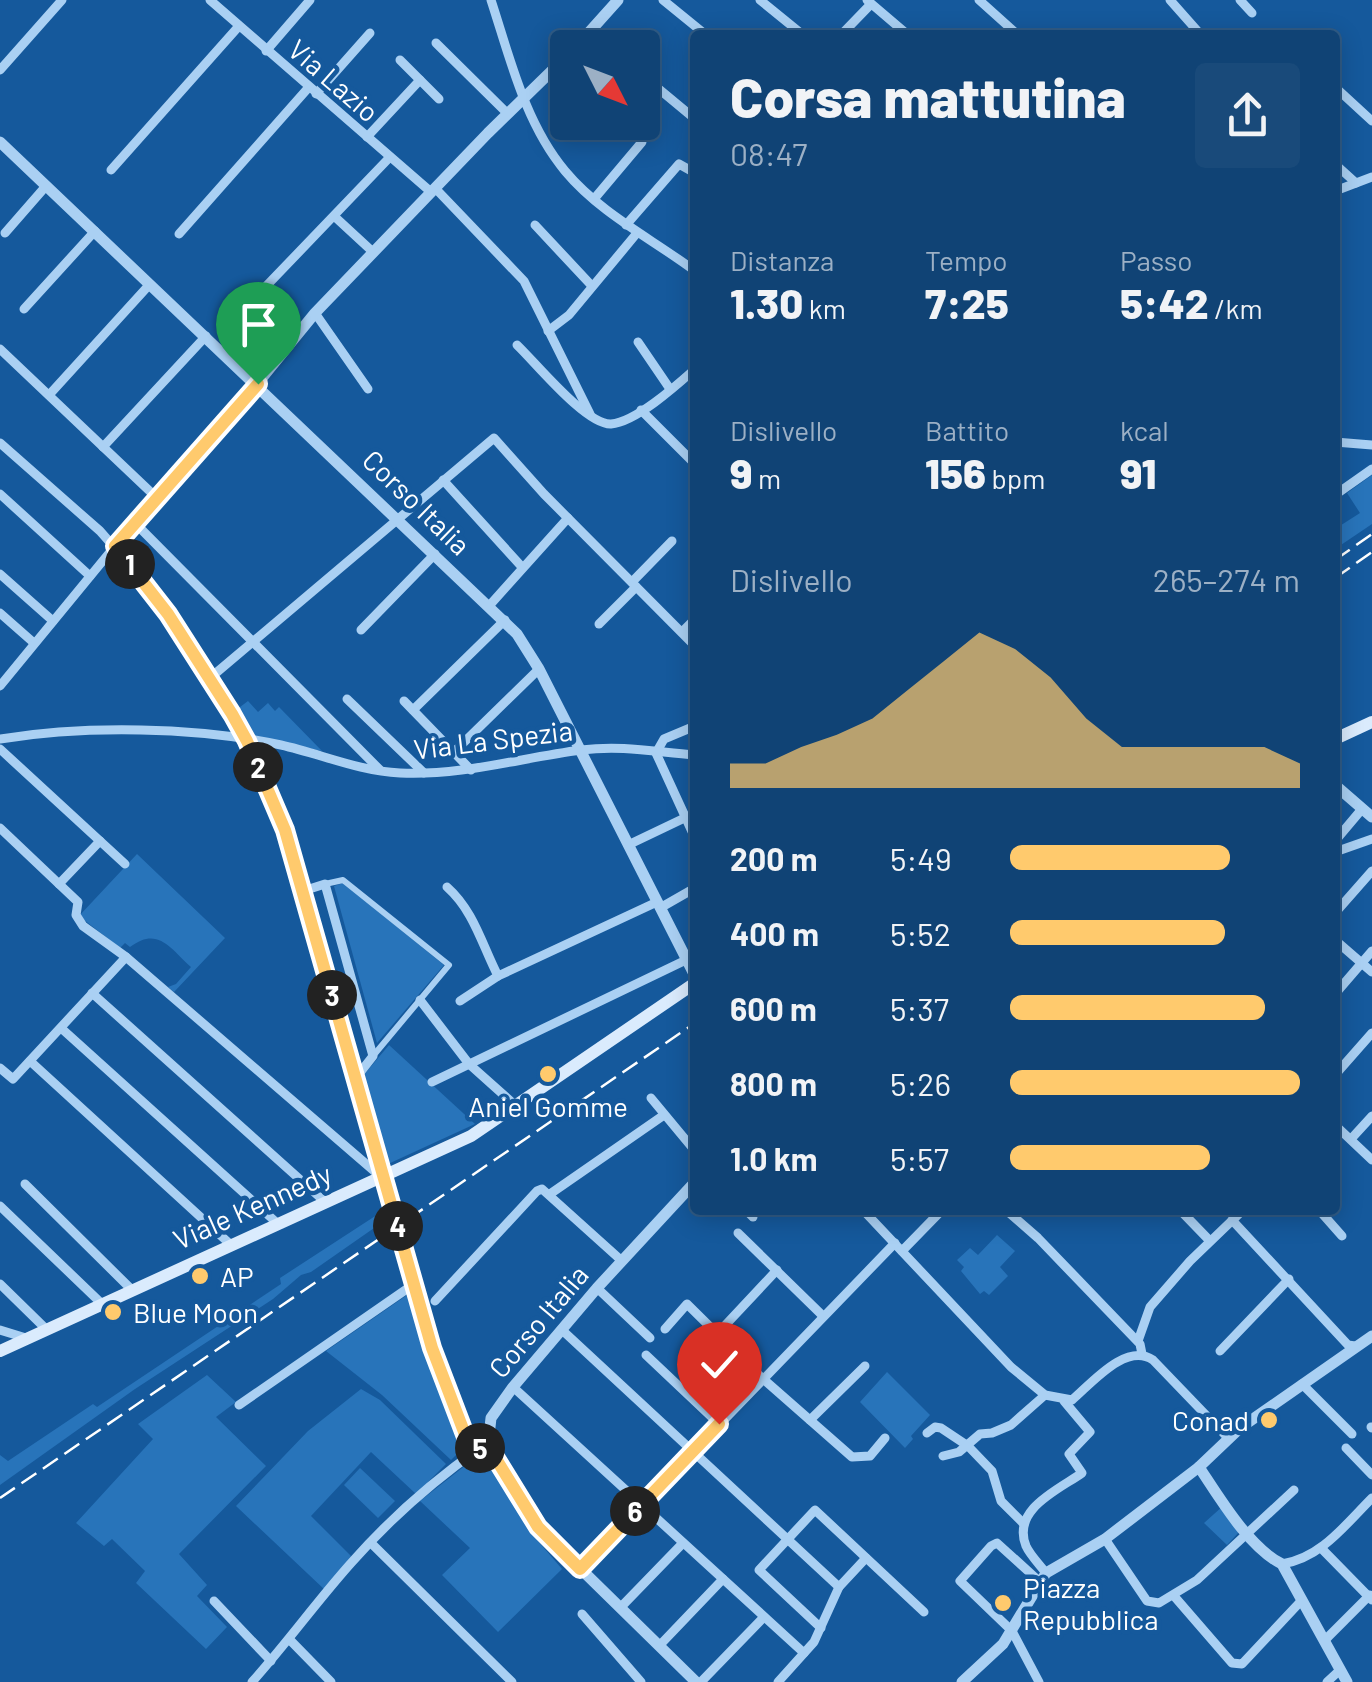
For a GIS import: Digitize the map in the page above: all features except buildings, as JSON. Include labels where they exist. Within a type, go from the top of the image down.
[{"type":"main road","points":[[1340,736],[1372,722]]},
{"type":"main road","name":"Viale Kennedy","points":[[0,1351],[471,1136],[516,1106],[690,972]]},
{"type":"street","points":[[0,70],[62,0]]},
{"type":"street","name":"Via Lazio","points":[[210,0],[367,138],[433,190],[524,282],[590,414]]},
{"type":"street","points":[[266,51],[310,0]]},
{"type":"street","points":[[491,0],[524,98],[548,148],[566,173],[637,233],[690,268]]},
{"type":"street","points":[[592,30],[618,0]]},
{"type":"street","points":[[663,0],[700,30]]},
{"type":"street","points":[[760,0],[797,30]]},
{"type":"street","points":[[1170,0],[1197,30]]},
{"type":"street","points":[[1240,0],[1252,13]]},
{"type":"street","points":[[846,30],[869,2],[902,30]]},
{"type":"street","points":[[986,2],[1013,30]]},
{"type":"street","points":[[111,170],[239,26]]},
{"type":"street","points":[[179,234],[370,33]]},
{"type":"street","points":[[436,43],[507,114]]},
{"type":"street","points":[[400,60],[439,99]]},
{"type":"street","points":[[0,686],[315,313],[550,73]]},
{"type":"street","points":[[367,138],[420,80]]},
{"type":"street","points":[[660,90],[690,115]]},
{"type":"street","points":[[1340,92],[1372,121]]},
{"type":"street","name":"Corso Italia","points":[[0,142],[505,620],[540,669],[690,966]]},
{"type":"street","points":[[594,199],[642,142]]},
{"type":"street","points":[[250,302],[390,157]]},
{"type":"street","points":[[626,224],[679,164],[690,170]]},
{"type":"street","points":[[1340,169],[1356,184]]},
{"type":"street","points":[[1340,189],[1372,177]]},
{"type":"street","points":[[5,233],[46,186]]},
{"type":"street","points":[[334,216],[373,252]]},
{"type":"street","points":[[536,225],[592,286]]},
{"type":"street","points":[[24,308],[95,232]]},
{"type":"street","points":[[548,331],[569,315],[637,233]]},
{"type":"street","points":[[49,396],[150,284]]},
{"type":"street","points":[[315,313],[368,390]]},
{"type":"street","points":[[103,447],[206,336]]},
{"type":"street","points":[[638,342],[670,389]]},
{"type":"street","points":[[517,346],[555,386],[600,422],[612,424],[641,410],[690,372]]},
{"type":"street","points":[[0,348],[158,499]]},
{"type":"street","points":[[641,410],[690,458]]},
{"type":"street","points":[[210,678],[494,438],[690,641]]},
{"type":"street","points":[[1340,442],[1372,444]]},
{"type":"street","points":[[0,444],[115,546],[168,614],[247,741],[285,830],[439,1372],[466,1437],[493,1454],[538,1527],[698,1682],[764,1617]]},
{"type":"street","points":[[1340,491],[1372,469]]},
{"type":"street","points":[[444,480],[522,567]]},
{"type":"street","points":[[0,494],[90,576]]},
{"type":"street","points":[[489,606],[568,518]]},
{"type":"street","points":[[135,523],[380,770]]},
{"type":"street","points":[[599,624],[672,541]]},
{"type":"street","points":[[361,630],[435,554]]},
{"type":"street","points":[[0,574],[52,621]]},
{"type":"street","points":[[0,613],[34,644]]},
{"type":"street","points":[[413,710],[505,620]]},
{"type":"street","points":[[682,632],[690,624]]},
{"type":"street","points":[[454,752],[540,669]]},
{"type":"street","points":[[347,698],[424,773]]},
{"type":"street","points":[[404,701],[471,770]]},
{"type":"street","points":[[628,845],[690,815],[656,758],[656,749],[664,739],[690,728]]},
{"type":"street","name":"Via La Spezia","points":[[0,738],[82,729],[247,741],[277,744],[380,770],[424,773],[471,770],[580,750],[634,747],[690,754]]},
{"type":"street","points":[[0,749],[125,864]]},
{"type":"street","points":[[1340,789],[1367,813],[1340,837]]},
{"type":"street","points":[[0,828],[78,902],[78,920],[381,1176]]},
{"type":"street","points":[[1340,850],[1372,839]]},
{"type":"street","points":[[60,884],[100,841]]},
{"type":"street","points":[[1340,907],[1372,871]]},
{"type":"street","points":[[303,890],[342,880],[449,966],[355,1078]]},
{"type":"street","points":[[325,884],[374,1056]]},
{"type":"street","points":[[447,887],[472,917],[498,976]]},
{"type":"street","points":[[460,1002],[498,976],[690,890]]},
{"type":"street","points":[[1340,944],[1372,972]]},
{"type":"street","points":[[1340,988],[1372,950]]},
{"type":"street","points":[[0,1068],[13,1079],[126,957]]},
{"type":"street","points":[[432,1082],[690,971]]},
{"type":"street","points":[[92,993],[324,1201]]},
{"type":"street","points":[[420,1000],[469,1064],[516,1106]]},
{"type":"street","points":[[62,1028],[277,1223]]},
{"type":"street","points":[[1340,1069],[1372,1034]]},
{"type":"street","points":[[30,1061],[230,1244]]},
{"type":"street","points":[[651,1098],[690,1145]]},
{"type":"street","points":[[550,1194],[664,1115]]},
{"type":"street","points":[[1351,1139],[1372,1116]]},
{"type":"street","points":[[1340,1129],[1372,1160]]},
{"type":"street","points":[[25,1184],[130,1289]]},
{"type":"street","name":"Corso Italia","points":[[493,1454],[491,1418],[513,1388],[597,1288],[690,1187]]},
{"type":"street","points":[[436,1301],[537,1191],[550,1194],[622,1260]]},
{"type":"street","points":[[0,1206],[100,1303]]},
{"type":"street","points":[[869,1215],[1011,1368],[1045,1395],[1072,1400],[1133,1354],[1142,1354],[1153,1360],[1230,1439]]},
{"type":"street","points":[[580,1569],[823,1316],[936,1215]]},
{"type":"street","points":[[1012,1215],[1138,1341],[1142,1354]]},
{"type":"street","points":[[1185,1215],[1210,1242]]},
{"type":"street","points":[[1138,1341],[1150,1307],[1238,1215]]},
{"type":"street","points":[[1323,1215],[1342,1236]]},
{"type":"street","points":[[1232,1220],[1348,1345],[1355,1346]]},
{"type":"street","points":[[738,1233],[823,1316]]},
{"type":"street","points":[[717,1334],[777,1270]]},
{"type":"street","points":[[1220,1351],[1289,1279]]},
{"type":"street","points":[[0,1284],[46,1329]]},
{"type":"street","points":[[239,1405],[414,1284]]},
{"type":"street","points":[[597,1288],[650,1338]]},
{"type":"street","points":[[665,1328],[687,1304],[762,1378],[852,1456],[870,1456],[885,1438]]},
{"type":"street","points":[[0,1330],[27,1338]]},
{"type":"street","points":[[562,1330],[839,1588]]},
{"type":"street","points":[[962,1682],[1004,1644],[1042,1577],[1105,1539],[1199,1467],[1240,1428],[1372,1336]]},
{"type":"street","points":[[646,1355],[719,1424]]},
{"type":"street","points":[[810,1420],[864,1366]]},
{"type":"street","points":[[1302,1384],[1352,1434]]},
{"type":"street","points":[[513,1388],[804,1653]]},
{"type":"street","points":[[943,1456],[968,1446],[980,1434],[1011,1425],[1045,1395]]},
{"type":"street","points":[[1024,1524],[1041,1499],[1082,1473],[1069,1454],[1090,1432],[1064,1400]]},
{"type":"street","points":[[927,1433],[941,1428],[968,1446],[992,1471],[1001,1501],[1024,1524],[1026,1545],[1042,1577]]},
{"type":"street","points":[[252,1682],[371,1543],[416,1498],[480,1448]]},
{"type":"street","points":[[1346,1448],[1372,1474]]},
{"type":"street","points":[[1199,1467],[1246,1530],[1282,1564],[1347,1682]]},
{"type":"street","points":[[1105,1539],[1147,1601],[1160,1603],[1196,1580],[1246,1530],[1294,1490]]},
{"type":"street","points":[[1282,1564],[1304,1559],[1322,1548],[1372,1498]]},
{"type":"street","points":[[820,1628],[759,1570],[815,1510],[924,1612]]},
{"type":"street","points":[[620,1608],[683,1542]]},
{"type":"street","points":[[371,1543],[512,1682]]},
{"type":"street","points":[[1039,1682],[1012,1631],[962,1587],[960,1580],[992,1544],[1042,1577]]},
{"type":"street","points":[[1322,1548],[1371,1596],[1325,1640]]},
{"type":"street","points":[[778,1682],[804,1653],[839,1588],[866,1558]]},
{"type":"street","points":[[659,1646],[723,1580]]},
{"type":"street","points":[[1174,1596],[1232,1663],[1242,1664],[1302,1600]]},
{"type":"street","points":[[214,1602],[271,1661]]},
{"type":"street","points":[[582,1614],[641,1682]]},
{"type":"street","points":[[290,1640],[330,1682]]},
{"type":"street","points":[[1326,1682],[1340,1670]]},
{"type":"shaded area","points":[[1372,475],[1372,524],[1340,546],[1340,526],[1360,513],[1347,493]]},
{"type":"shaded area","points":[[248,701],[258,712],[268,703],[275,711],[279,707],[322,751],[251,736],[236,710]]},
{"type":"shaded area","points":[[137,854],[225,938],[174,992],[168,987],[191,967],[170,947],[148,939],[130,947],[125,943],[120,948],[79,916]]},
{"type":"shaded area","points":[[343,883],[444,965],[377,1043],[334,886]]},
{"type":"shaded area","points":[[389,1045],[475,1124],[388,1164],[362,1077]]},
{"type":"shaded area","points":[[386,1209],[387,1219],[0,1485],[0,1455],[8,1461],[93,1404],[97,1407]]},
{"type":"shaded area","points":[[997,1235],[1015,1251],[1000,1267],[1008,1276],[989,1295],[984,1291],[980,1294],[957,1260],[970,1248],[978,1255]]},
{"type":"shaded area","points":[[410,1293],[440,1390],[466,1445],[451,1460],[382,1395],[326,1351]]},
{"type":"shaded area","points":[[887,1372],[930,1415],[905,1448],[860,1402]]},
{"type":"shaded area","points":[[207,1375],[236,1402],[216,1417],[266,1466],[179,1554],[207,1585],[197,1596],[227,1627],[206,1649],[136,1583],[145,1571],[112,1539],[104,1546],[76,1523],[153,1439],[138,1424]]},
{"type":"shaded area","points":[[361,1389],[380,1400],[446,1464],[416,1494],[371,1452],[311,1516],[351,1556],[325,1590],[236,1506],[308,1431]]},
{"type":"shaded area","points":[[480,1458],[486,1461],[538,1541],[562,1569],[498,1632],[442,1575],[470,1548],[420,1501]]},
{"type":"shaded area","points":[[360,1468],[395,1501],[378,1518],[344,1485]]},
{"type":"shaded area","points":[[1223,1506],[1240,1531],[1227,1545],[1204,1523]]},
{"type":"railway","points":[[1340,556],[1372,534]]},
{"type":"railway","points":[[1340,574],[1372,552]]},
{"type":"railway","points":[[0,1498],[690,1026]]},
{"type":"place","name":"Aniel Gomme","points":[[548,1074]]},
{"type":"place","name":"AP","points":[[200,1276]]},
{"type":"place","name":"Blue Moon","points":[[113,1312]]},
{"type":"place","name":"Conad","points":[[1269,1420]]},
{"type":"place","name":"Piazza Repubblica","points":[[1003,1603]]},
{"type":"route","points":[[258,384],[115,546],[168,614],[232,714],[285,830],[432,1348],[460,1426],[474,1445],[493,1454],[538,1527],[580,1569],[719,1424]]}]
